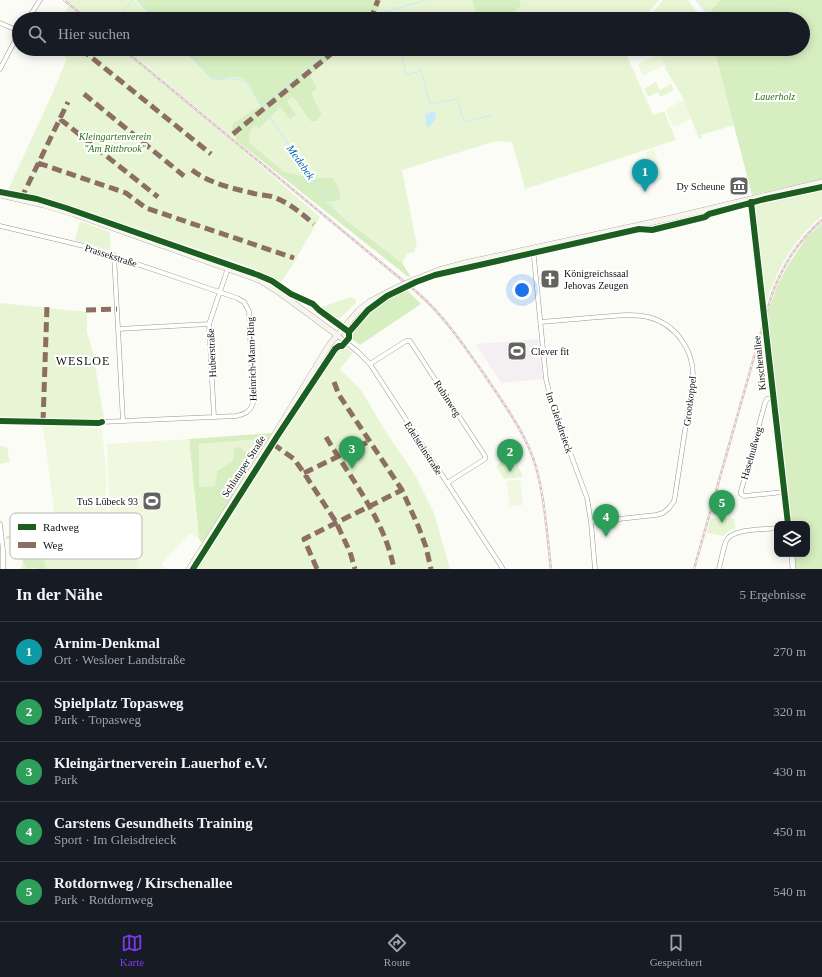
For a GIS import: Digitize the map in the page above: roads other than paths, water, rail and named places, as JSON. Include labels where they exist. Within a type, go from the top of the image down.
[{"type":"main road","name":"Schlutuper Straße","points":[[189,569],[273,437],[329,345],[358,311],[369,302],[400,286],[438,270],[667,219],[822,182]]},
{"type":"main road","points":[[0,195],[44,205],[74,214],[259,280],[274,289],[337,335]]},
{"type":"street","points":[[32,12],[40,0]]},
{"type":"street","points":[[0,23],[12,29]]},
{"type":"street","points":[[0,69],[12,46]]},
{"type":"street","name":"Kirschenallee","points":[[751,199],[788,521]]},
{"type":"street","name":"Prassekstraße","points":[[0,226],[84,246],[114,255],[219,292]]},
{"type":"street","name":"Im Gleisdreieck","points":[[533,248],[545,370],[550,395],[584,488],[591,522],[595,569]]},
{"type":"street","points":[[114,255],[123,421]]},
{"type":"street","name":"Huberstraße","points":[[214,417],[209,324],[228,268]]},
{"type":"street","name":"Heinrich-Mann-Ring","points":[[102,422],[242,415],[251,409],[253,404],[249,311],[244,302],[219,292]]},
{"type":"street","name":"Grootkoppel","points":[[540,322],[623,315],[647,316],[662,322],[680,338],[688,351],[693,366],[693,378],[674,501],[666,511],[656,515],[591,522]]},
{"type":"street","points":[[118,329],[209,324]]},
{"type":"street","name":"Edelsteinstraße","points":[[337,335],[370,364],[503,569]]},
{"type":"street","name":"Rubinweg","points":[[370,364],[408,340],[410,341],[485,458],[447,483]]},
{"type":"street","name":"Haselnußweg","points":[[773,398],[767,399],[765,403],[740,491],[744,496],[784,492]]},
{"type":"street","points":[[0,524],[2,534],[3,569]]},
{"type":"street","points":[[719,569],[726,541],[729,536],[739,532],[774,528]]},
{"type":"street","points":[[792,557],[793,569]]},
{"type":"water","points":[[433,111],[436,114],[436,117],[433,123],[427,128],[425,115]]},
{"type":"waterway","points":[[123,12],[133,0]]},
{"type":"waterway","name":"Medebek","points":[[137,0],[149,12]]},
{"type":"waterway","points":[[384,12],[426,0]]},
{"type":"waterway","points":[[696,0],[705,11]]},
{"type":"waterway","name":"Medebek","points":[[191,56],[211,78],[239,79],[246,82],[262,106],[297,77]]},
{"type":"waterway","points":[[299,75],[324,56]]},
{"type":"waterway","points":[[402,56],[406,75],[421,71],[430,104],[457,99],[464,122],[492,115]]},
{"type":"waterway","name":"Medebek","points":[[266,112],[337,213]]},
{"type":"railway","points":[[64,0],[79,12]]},
{"type":"railway","points":[[131,56],[419,294],[446,322],[506,407],[532,454],[542,492],[551,569]]},
{"type":"railway","points":[[694,569],[775,286],[791,255],[805,237],[822,220]]},
{"type":"place","name":"Dy Scheune","points":[[739,186]]},
{"type":"place","name":"Arnim-Denkmal","points":[[645,192]]},
{"type":"place","name":"Königreichssaal Jehovas Zeugen","points":[[550,279]]},
{"type":"place","name":"Clever fit","points":[[517,351]]},
{"type":"place","name":"Kleingärtnerverein Lauerhof e.V.","points":[[352,469]]},
{"type":"place","name":"Spielplatz Topasweg","points":[[510,472]]},
{"type":"place","name":"TuS Lübeck 93","points":[[152,501]]},
{"type":"place","name":"Rotdornweg / Kirschenallee","points":[[722,523]]},
{"type":"place","name":"Carstens Gesundheits Training","points":[[606,537]]},
{"type":"district","name":"WESLOE","points":[[83,361]]},
{"type":"park label","name":"Lauerholz","points":[[775,96]]},
{"type":"park label","name":"Kleingartenverein \"Am Rittbrook\"","points":[[115,142]]}]
